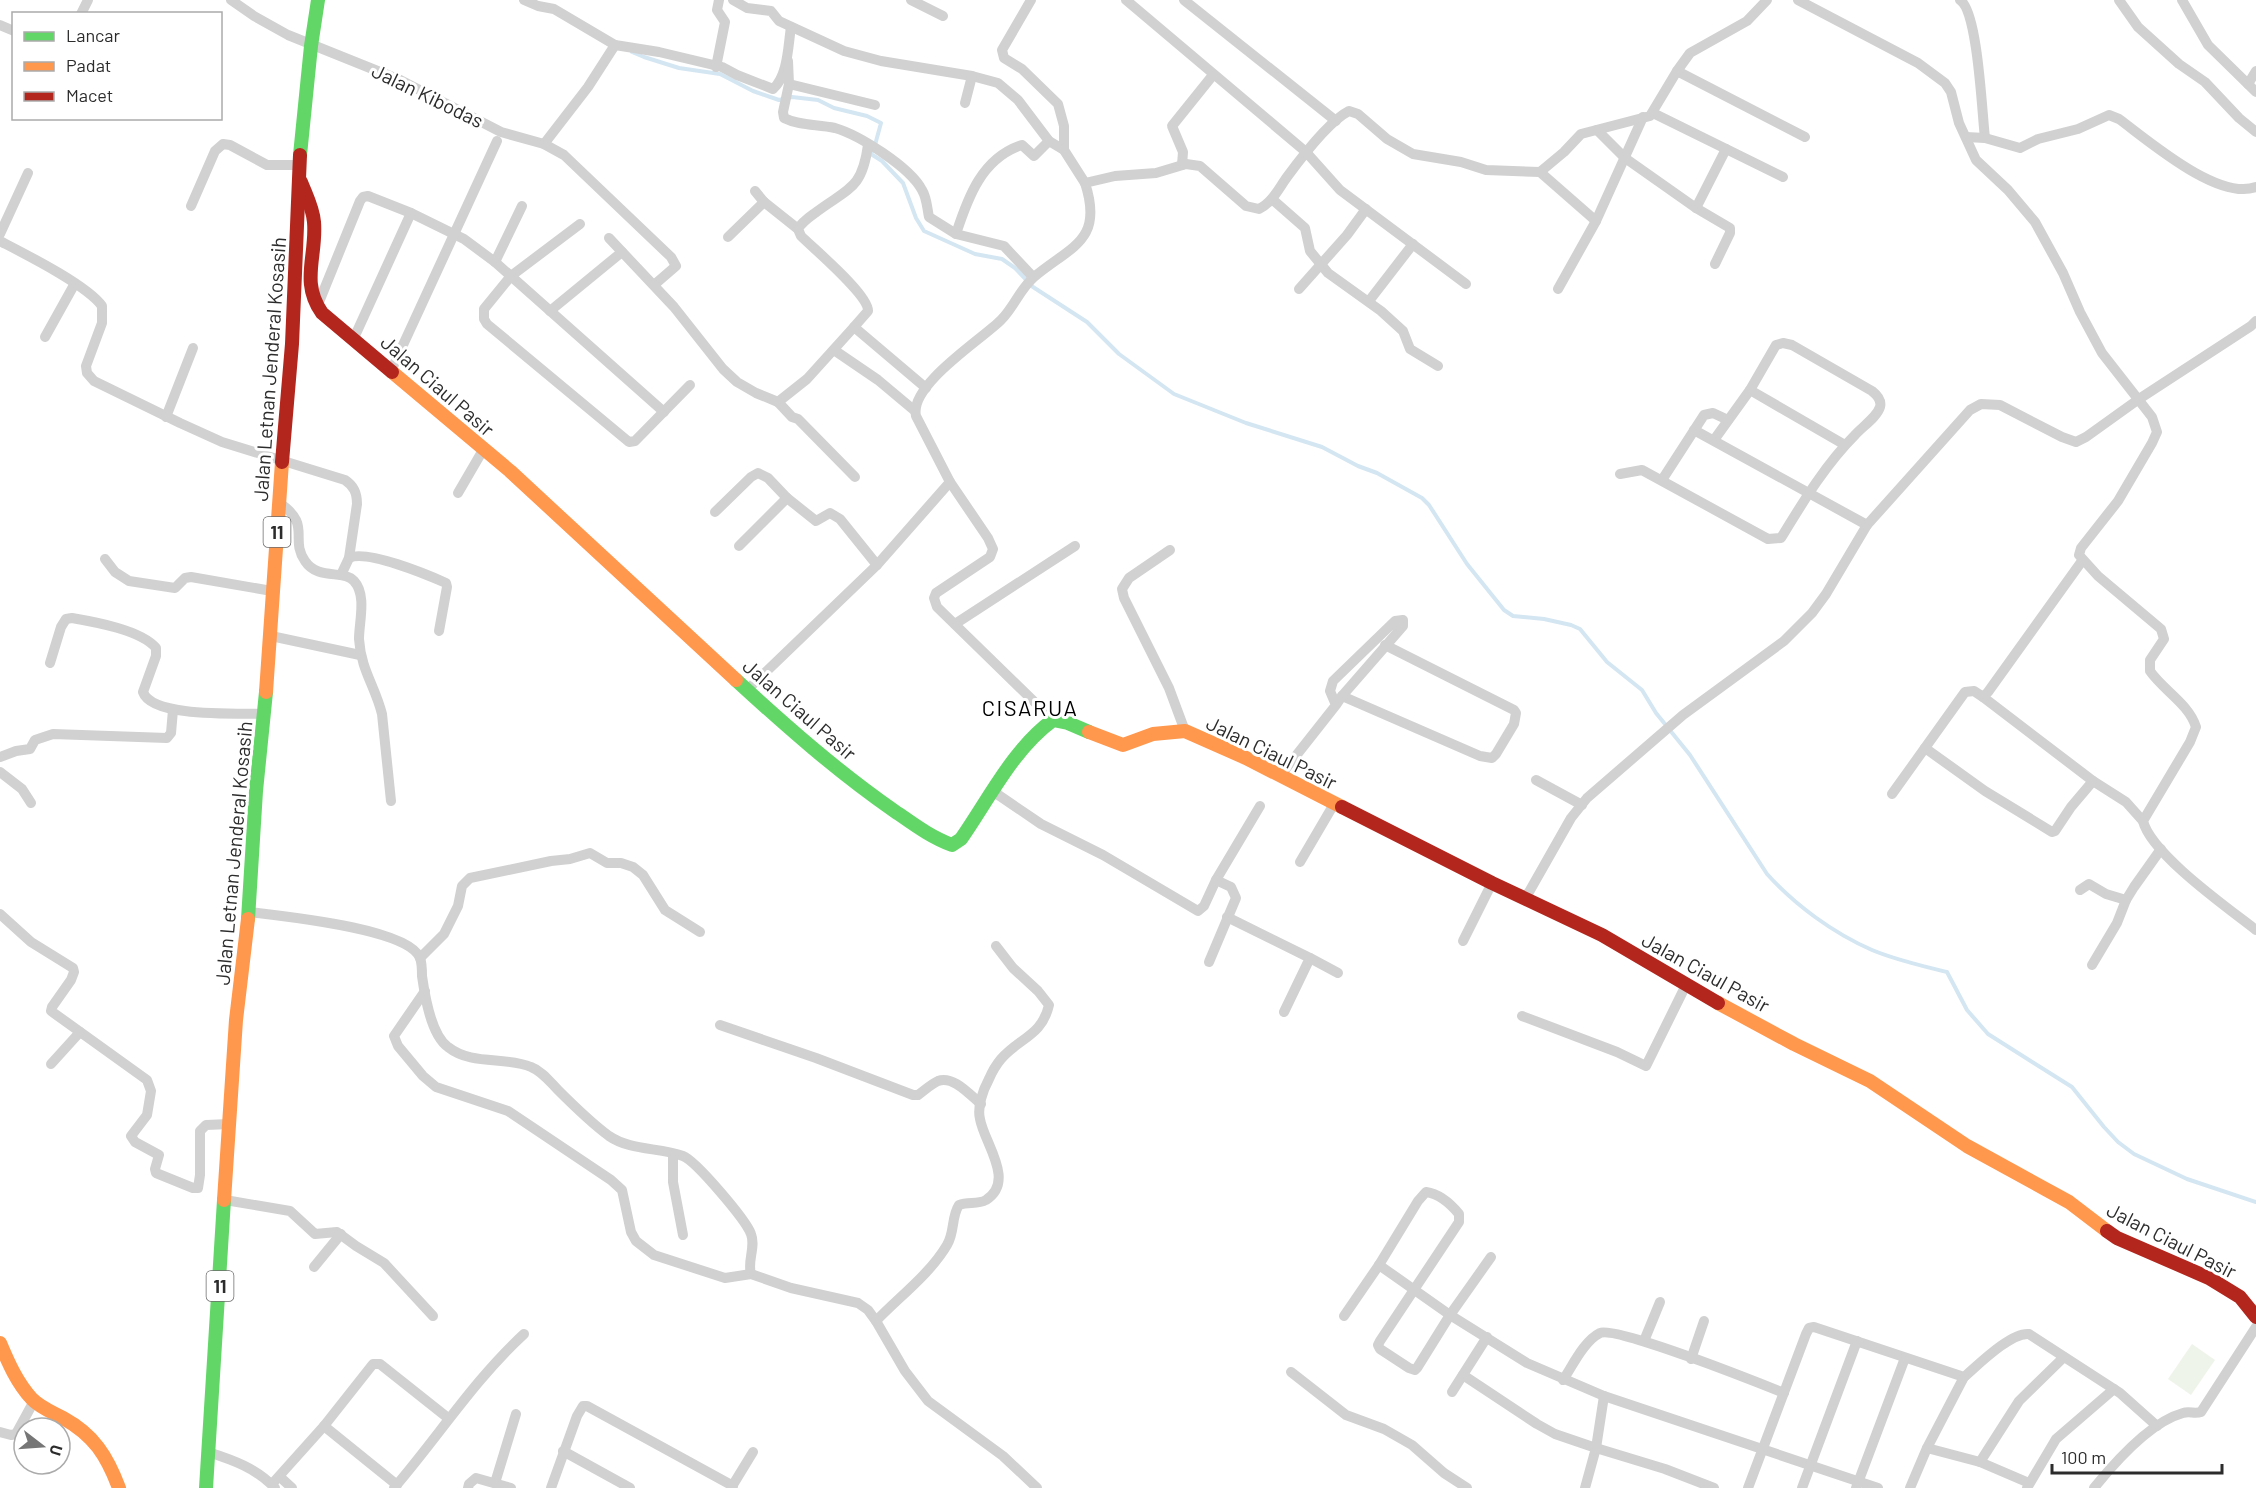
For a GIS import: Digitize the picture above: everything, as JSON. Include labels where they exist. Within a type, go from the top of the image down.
[{"type":"main road","name":"Jalan Letnan Jenderal Kosasih","points":[[229,1124],[271,636],[278,502],[292,344],[300,165],[311,46],[318,0]]},
{"type":"main road","points":[[300,180],[315,224],[310,287],[317,307]]},
{"type":"main road","name":"Jalan Ciaul Pasir","points":[[317,307],[619,571],[788,728],[870,794],[942,843],[952,845],[961,839],[1018,755],[1043,726],[1053,720],[1068,723],[1112,742],[1123,744],[1153,734],[1185,731],[1220,745],[1492,883],[1602,935],[1686,985],[1794,1044],[1870,1081],[1966,1146],[2069,1202],[2117,1238],[2209,1278],[2240,1297],[2256,1317]]},
{"type":"main road","name":"11","points":[[206,1488],[229,1124]]},
{"type":"main road","points":[[0,1343],[23,1386],[34,1401],[84,1430],[99,1443],[108,1457],[117,1488]]},
{"type":"street","name":"Jalan Kibodas","points":[[231,0],[265,23],[311,46],[400,80],[501,132],[544,144],[564,156],[671,257],[676,266],[654,285]]},
{"type":"street","points":[[524,0],[554,9],[615,45],[659,52],[725,68],[773,89],[788,61]]},
{"type":"street","points":[[716,67],[725,22],[717,10],[719,0]]},
{"type":"street","points":[[733,0],[742,6],[771,11],[779,21],[844,51],[881,61],[972,76],[998,83],[1018,100],[1049,141],[1064,150],[1085,183],[1091,210],[1083,237],[1070,252],[1033,277],[1002,320],[959,354],[926,388],[917,399],[915,411]]},
{"type":"street","points":[[911,0],[944,16]]},
{"type":"street","points":[[1031,0],[1001,54],[1022,69],[1058,104],[1064,126],[1064,150]]},
{"type":"street","points":[[1126,0],[1306,152],[1340,190],[1466,284]]},
{"type":"street","points":[[1184,0],[1336,121]]},
{"type":"street","points":[[1558,289],[1596,221],[1648,115],[1690,53],[1747,21],[1767,0]]},
{"type":"street","points":[[1798,0],[1918,63],[1945,83],[1954,101],[1959,123],[1976,160],[2008,190],[2035,222],[2102,353],[2152,417],[2157,432],[2118,501],[2081,548],[2079,555],[2082,561],[2161,629],[2164,639],[2150,660],[2150,671],[2191,716],[2196,727],[2190,742],[2143,821]]},
{"type":"street","points":[[1960,0],[1964,2],[1969,12],[1981,73],[1985,138]]},
{"type":"street","points":[[2119,0],[2138,27],[2179,64],[2205,82],[2239,118],[2256,132]]},
{"type":"street","points":[[2182,0],[2208,45],[2252,88]]},
{"type":"street","points":[[791,27],[786,52],[789,84],[783,112],[784,118],[800,124],[837,129],[887,156],[910,175],[922,190],[929,217],[956,234],[1004,246],[1033,277]]},
{"type":"street","points":[[544,144],[588,87],[615,45]]},
{"type":"street","points":[[1677,71],[1805,137]]},
{"type":"street","points":[[2252,88],[2256,71]]},
{"type":"street","points":[[1182,165],[1183,152],[1172,130],[1173,126],[1213,75]]},
{"type":"street","points":[[965,103],[972,76]]},
{"type":"street","points":[[789,84],[875,105]]},
{"type":"street","points":[[1085,183],[1115,176],[1156,173],[1182,165],[1200,165],[1252,209],[1262,208],[1272,199],[1306,152],[1347,111],[1354,112],[1388,139],[1413,154],[1461,162],[1486,170],[1540,172],[1596,221]]},
{"type":"street","points":[[1540,172],[1581,134],[1648,115],[1783,177]]},
{"type":"street","points":[[1966,137],[1985,138],[2020,148],[2038,139],[2078,129],[2109,115],[2119,119],[2183,166],[2235,189],[2256,187]]},
{"type":"street","points":[[1597,130],[1625,158],[1696,208],[1730,228],[1731,233],[1715,264]]},
{"type":"street","points":[[391,371],[431,289],[454,233],[497,141]]},
{"type":"street","points":[[956,234],[980,175],[988,165],[1002,154],[1022,145],[1034,156],[1049,141]]},
{"type":"street","points":[[191,206],[215,151],[223,144],[230,145],[267,165],[300,165]]},
{"type":"street","points":[[798,229],[806,220],[852,186],[863,171],[868,145]]},
{"type":"street","points":[[1696,208],[1726,149]]},
{"type":"street","points":[[0,234],[28,173]]},
{"type":"street","points":[[755,191],[764,202],[798,229],[801,236],[843,276],[867,303],[868,311],[807,379],[778,402]]},
{"type":"street","points":[[317,307],[361,198],[368,196],[454,233],[495,262],[664,412]]},
{"type":"street","points":[[1272,199],[1305,228],[1310,251],[1320,265],[1369,301],[1402,331],[1410,349],[1437,366]]},
{"type":"street","points":[[728,237],[764,202]]},
{"type":"street","points":[[495,262],[522,206]]},
{"type":"street","points":[[1299,289],[1366,209]]},
{"type":"street","points":[[354,338],[411,213]]},
{"type":"street","points":[[580,224],[511,276],[484,309],[484,319],[493,330],[629,442],[635,441],[690,385]]},
{"type":"street","points":[[609,238],[654,285],[723,369],[737,382],[778,402],[855,477]]},
{"type":"street","points":[[0,241],[50,269],[99,302],[103,310],[102,323],[87,361],[87,373],[94,381],[222,442],[345,480],[355,489],[357,504],[349,558],[341,575]]},
{"type":"street","points":[[1369,301],[1413,244]]},
{"type":"street","points":[[550,311],[622,252]]},
{"type":"street","points":[[45,337],[74,285]]},
{"type":"street","points":[[1525,899],[1571,818],[1582,805],[1609,777],[1683,715],[1784,641],[1799,627],[1826,594],[1867,525],[1970,410],[1981,404],[2000,405],[2076,442],[2256,321]]},
{"type":"street","points":[[854,327],[926,388]]},
{"type":"street","points":[[1620,474],[1642,470],[1754,532],[1773,540],[1781,538],[1809,493],[1845,445],[1880,407],[1878,396],[1792,345],[1783,343],[1776,345],[1750,390],[1714,440]]},
{"type":"street","points":[[166,417],[193,348]]},
{"type":"street","points":[[834,350],[878,380],[915,411],[950,482],[992,544],[990,557],[935,595],[937,607],[1053,720]]},
{"type":"street","points":[[1750,390],[1845,445]]},
{"type":"street","points":[[1662,480],[1707,413],[1713,413],[1728,420]]},
{"type":"street","points":[[1694,430],[1867,525]]},
{"type":"street","points":[[458,493],[483,450]]},
{"type":"street","points":[[715,512],[758,473],[768,478],[787,498],[816,521],[831,513],[840,519],[877,565]]},
{"type":"street","points":[[747,690],[877,565],[950,482]]},
{"type":"street","points":[[739,546],[787,498]]},
{"type":"street","points":[[278,502],[291,510],[298,521],[302,556],[305,561],[315,570],[353,579],[360,597],[360,655],[364,672],[382,714],[391,801]]},
{"type":"street","points":[[955,624],[1076,546]]},
{"type":"street","points":[[1170,550],[1129,578],[1122,589],[1124,598],[1169,688],[1185,731]]},
{"type":"street","points":[[349,558],[352,555],[368,556],[446,583],[439,631]]},
{"type":"street","points":[[105,559],[121,577],[129,581],[175,588],[185,578],[191,577],[272,591]]},
{"type":"street","points":[[1983,697],[2082,561]]},
{"type":"street","points":[[50,663],[61,627],[66,619],[77,619],[130,633],[149,641],[156,648],[156,656],[144,687],[144,696],[155,705],[173,710],[264,714]]},
{"type":"street","points":[[1280,776],[1339,700],[1385,645],[1402,626],[1403,620],[1395,621],[1333,681],[1330,691],[1339,700],[1480,756],[1492,758],[1496,754],[1514,724],[1516,713],[1514,710],[1385,645]]},
{"type":"street","points":[[271,636],[360,655]]},
{"type":"street","points":[[1892,794],[1965,692],[1974,691],[2093,781],[2126,802],[2143,821],[2148,834],[2161,849],[2193,880],[2256,930]]},
{"type":"street","points":[[0,757],[16,750],[30,750],[35,740],[53,734],[167,738],[171,733],[173,710]]},
{"type":"street","points":[[1925,748],[1985,791],[2052,832],[2093,781]]},
{"type":"street","points":[[0,772],[22,789],[31,804]]},
{"type":"street","points":[[1536,780],[1582,805]]},
{"type":"street","points":[[994,792],[1041,824],[1103,855],[1195,911],[1202,910],[1216,880],[1260,806]]},
{"type":"street","points":[[1300,862],[1334,804]]},
{"type":"street","points":[[2092,965],[2117,923],[2126,900],[2161,849]]},
{"type":"street","points":[[420,958],[444,934],[458,906],[462,886],[470,878],[590,854],[607,863],[621,863],[633,867],[643,875],[665,910],[700,932]]},
{"type":"street","points":[[1209,962],[1236,894],[1231,887],[1216,880]]},
{"type":"street","points":[[1463,941],[1492,883]]},
{"type":"street","points":[[2080,890],[2089,884],[2109,895],[2126,900]]},
{"type":"street","points":[[249,912],[305,918],[377,934],[404,943],[420,958],[425,991],[436,1032],[448,1047],[467,1057],[518,1063],[536,1069],[595,1125],[612,1138],[633,1147],[682,1156],[715,1186],[749,1230],[753,1241],[751,1274]]},
{"type":"street","points":[[0,914],[31,942],[74,968],[73,976],[51,1010],[147,1080],[151,1091],[147,1115],[131,1136],[135,1142],[159,1155],[156,1173],[198,1188],[200,1131],[206,1125],[229,1124]]},
{"type":"street","points":[[1227,917],[1338,973]]},
{"type":"street","points":[[876,1321],[927,1270],[946,1247],[953,1231],[956,1209],[959,1205],[980,1202],[992,1195],[996,1189],[998,1165],[979,1117],[987,1082],[1001,1059],[1035,1033],[1049,1005],[1043,995],[1013,968],[996,946]]},
{"type":"street","points":[[1284,1012],[1310,958]]},
{"type":"street","points":[[1522,1016],[1617,1052],[1646,1066],[1686,985]]},
{"type":"street","points":[[425,991],[394,1036],[398,1046],[429,1082],[508,1112],[611,1180],[622,1190],[631,1232],[644,1249],[654,1255],[725,1278],[751,1274],[791,1288],[858,1303],[868,1310],[876,1321],[905,1371],[928,1401],[1003,1456],[1037,1488]]},
{"type":"street","points":[[720,1025],[913,1095],[918,1095],[941,1080],[946,1080],[959,1086],[981,1104]]},
{"type":"street","points":[[51,1064],[80,1032]]},
{"type":"street","points":[[673,1154],[673,1182],[682,1235]]},
{"type":"street","points":[[1344,1316],[1426,1191],[1443,1198],[1459,1214],[1459,1222],[1380,1341],[1379,1347],[1415,1370],[1491,1257]]},
{"type":"street","points":[[225,1200],[286,1209],[315,1234],[334,1231],[340,1234],[384,1263],[434,1316]]},
{"type":"street","points":[[314,1267],[340,1234]]},
{"type":"street","points":[[1379,1265],[1450,1315],[1527,1363],[1563,1380],[1810,1465],[1857,1484],[1878,1488]]},
{"type":"street","points":[[1644,1341],[1660,1302]]},
{"type":"street","points":[[1691,1359],[1704,1321]]},
{"type":"street","points":[[2094,1488],[2106,1473],[2157,1426],[2183,1412],[2201,1412],[2256,1327]]},
{"type":"street","points":[[1748,1488],[1809,1328],[1827,1330],[1964,1377]]},
{"type":"street","points":[[1563,1380],[1589,1342],[1602,1332],[1608,1331],[1644,1341],[1784,1393]]},
{"type":"street","points":[[324,1426],[395,1486],[448,1418],[508,1349],[524,1334]]},
{"type":"street","points":[[1910,1488],[1927,1448],[1964,1377],[2011,1340],[2024,1334],[2035,1337],[2114,1389],[2157,1426]]},
{"type":"street","points":[[1452,1392],[1487,1337]]},
{"type":"street","points":[[1802,1488],[1857,1341]]},
{"type":"street","points":[[1980,1462],[2019,1401],[2064,1357]]},
{"type":"street","points":[[1857,1484],[1905,1358]]},
{"type":"street","points":[[276,1483],[369,1367],[377,1363],[448,1418]]},
{"type":"street","points":[[1291,1372],[1346,1415],[1384,1429],[1412,1445],[1444,1473],[1467,1488]]},
{"type":"street","points":[[1463,1375],[1555,1434],[1596,1449],[1665,1469],[1699,1485],[1714,1488]]},
{"type":"street","points":[[1927,1448],[1980,1462],[2028,1485],[2056,1439],[2114,1389]]},
{"type":"street","points":[[1585,1488],[1596,1449],[1604,1396]]},
{"type":"street","points":[[0,1432],[16,1434],[34,1401]]},
{"type":"street","points":[[551,1488],[563,1450],[577,1416],[584,1406],[591,1407],[732,1487],[753,1452]]},
{"type":"street","points":[[495,1483],[516,1414]]},
{"type":"street","points":[[563,1450],[630,1488]]},
{"type":"street","points":[[208,1452],[236,1461],[276,1483],[292,1488]]},
{"type":"street","points":[[468,1488],[469,1484],[476,1479],[511,1488]]},
{"type":"shaded area","points":[[2192,1344],[2215,1360],[2191,1395],[2168,1379]]},
{"type":"waterway","points":[[632,52],[679,68],[720,74],[753,91],[779,100],[792,97],[818,100],[834,108],[867,116],[881,123],[875,145]]},
{"type":"waterway","points":[[872,152],[871,154],[882,161],[903,183],[916,218],[924,231],[975,254],[1002,259],[1015,268],[1033,287],[1087,322],[1119,354],[1174,394],[1246,423],[1322,447],[1377,473],[1422,498],[1429,505],[1467,564],[1504,610],[1513,616],[1544,619],[1580,629],[1607,662],[1642,690],[1656,713],[1690,755],[1767,874],[1802,907],[1829,927],[1872,950],[1947,972],[1967,1010],[1988,1034],[2072,1087],[2104,1127],[2134,1154],[2187,1179],[2256,1202]]},
{"type":"traffic: fast","points":[[300,155],[318,0]]},
{"type":"traffic: fast","points":[[736,680],[852,780],[921,829],[952,845],[961,839],[1002,775],[1026,745],[1053,720],[1068,723],[1089,732]]},
{"type":"traffic: fast","points":[[248,919],[256,791],[266,692]]},
{"type":"traffic: fast","points":[[206,1488],[224,1200]]},
{"type":"traffic: slow","points":[[392,372],[510,471],[736,680]]},
{"type":"traffic: slow","points":[[266,692],[282,462]]},
{"type":"traffic: slow","points":[[1089,732],[1123,745],[1153,734],[1185,731],[1246,758],[1342,807]]},
{"type":"traffic: slow","points":[[224,1200],[236,1020],[248,919]]},
{"type":"traffic: slow","points":[[1718,1003],[1870,1081],[1967,1146],[2069,1202],[2107,1231]]},
{"type":"traffic: slow","points":[[0,1343],[13,1372],[27,1393],[39,1405],[74,1425],[91,1439],[110,1466],[119,1488]]},
{"type":"traffic: jam","points":[[282,462],[292,344],[300,155]]},
{"type":"traffic: jam","points":[[301,182],[314,222],[311,280],[315,302],[322,313],[392,372]]},
{"type":"traffic: jam","points":[[1342,807],[1492,883],[1602,935],[1718,1003]]},
{"type":"traffic: jam","points":[[2107,1231],[2117,1238],[2209,1278],[2240,1297],[2256,1317]]},
{"type":"district","name":"CISARUA","points":[[1030,707]]}]
